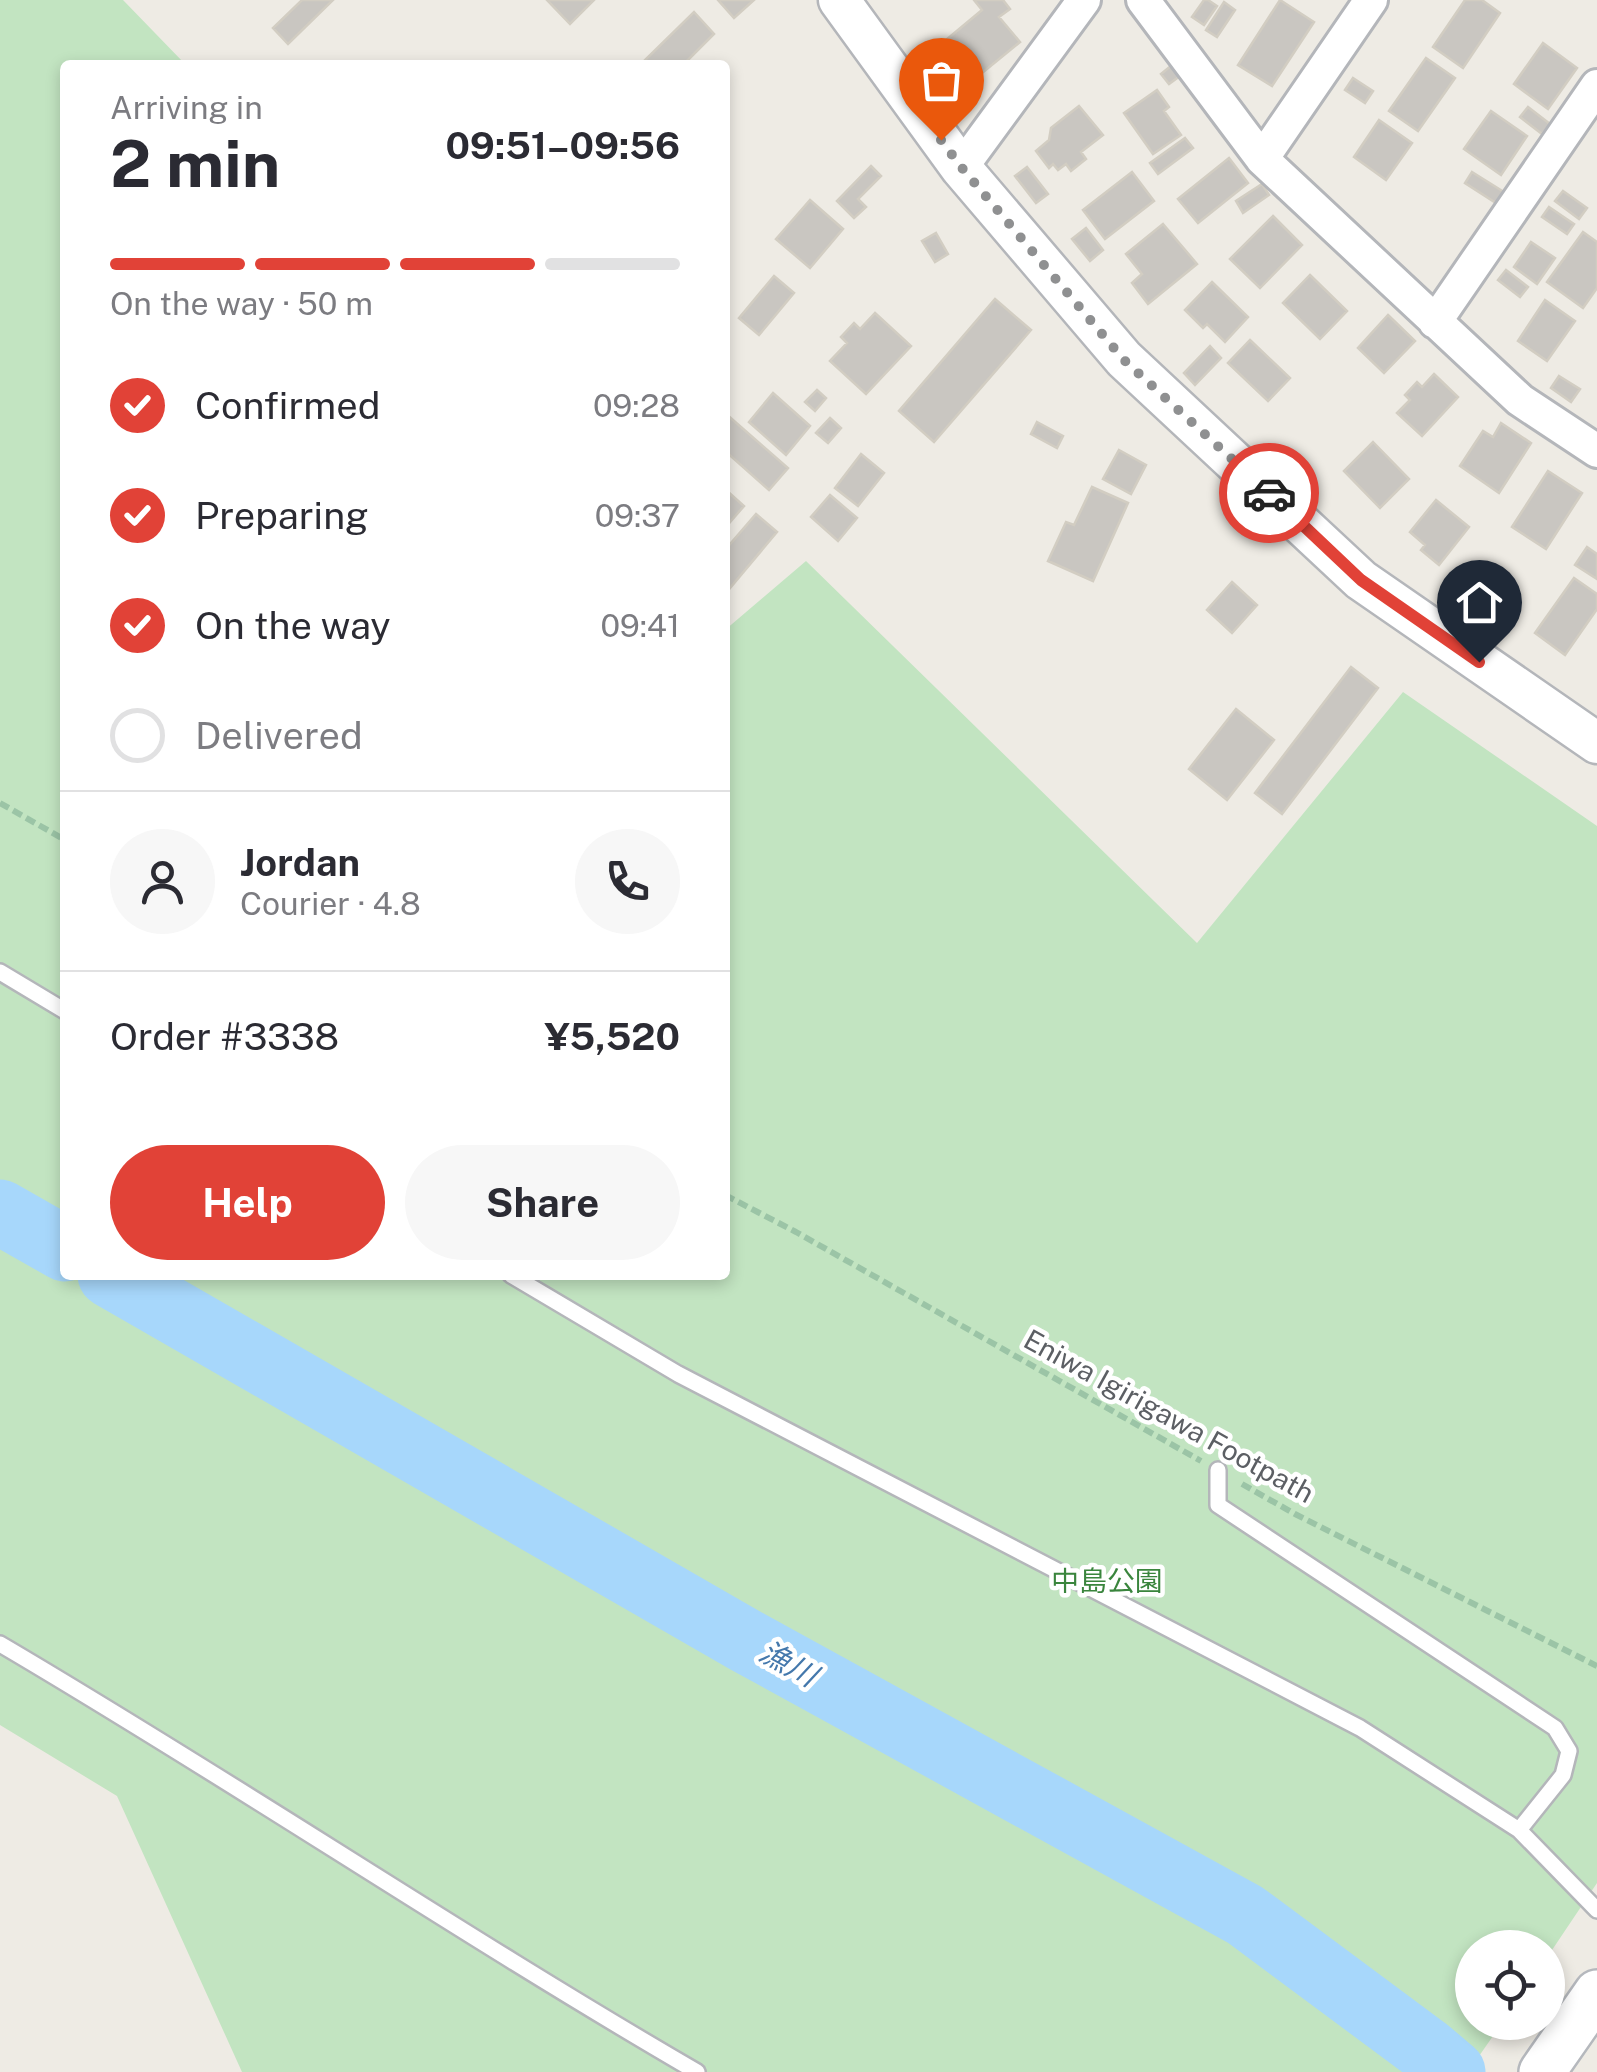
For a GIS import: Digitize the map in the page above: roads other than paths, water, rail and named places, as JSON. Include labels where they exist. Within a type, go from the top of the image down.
[{"type":"main road","points":[[1542,2072],[1597,1993]]},
{"type":"street","points":[[839,0],[962,168],[1124,360],[1361,580],[1597,743]]},
{"type":"street","points":[[962,168],[1084,0]]},
{"type":"street","points":[[1143,0],[1262,159],[1520,400],[1597,450]]},
{"type":"street","points":[[1262,159],[1372,0]]},
{"type":"street","points":[[1435,322],[1597,86]]},
{"type":"lane","points":[[0,972],[60,1007]]},
{"type":"lane","points":[[519,1280],[678,1374],[1360,1728],[1519,1830],[1597,1910]]},
{"type":"lane","points":[[1218,1470],[1218,1506],[1555,1728],[1569,1751],[1564,1775],[1519,1830]]},
{"type":"lane","points":[[0,1644],[104,1704],[585,2007],[697,2072]]},
{"type":"waterway","name":"漁川","points":[[0,1212],[60,1246]]},
{"type":"waterway","name":"漁川","points":[[119,1280],[748,1642],[1245,1915],[1453,2072]]},
{"type":"park label","name":"中島公園","points":[[1107,1581]]}]
